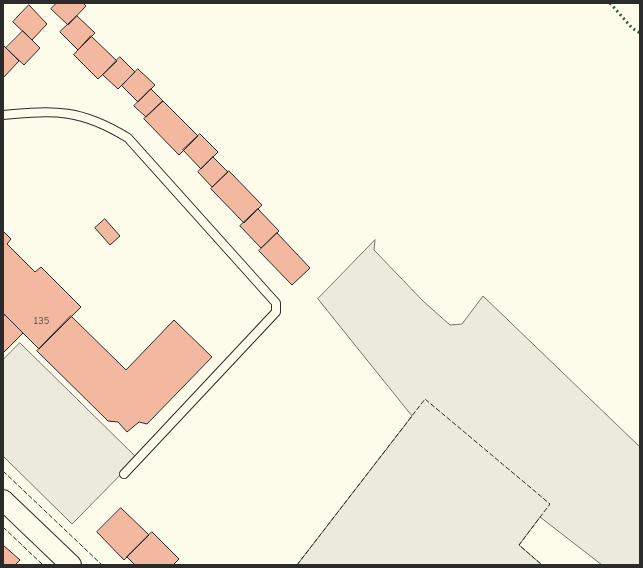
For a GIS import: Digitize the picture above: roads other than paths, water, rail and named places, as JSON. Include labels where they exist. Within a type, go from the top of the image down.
[{"type":"street","points":[[3,500],[70,565]]},
{"type":"lane","points":[[3,116],[43,112],[77,114],[106,124],[128,138],[276,303],[276,312],[124,474]]}]
